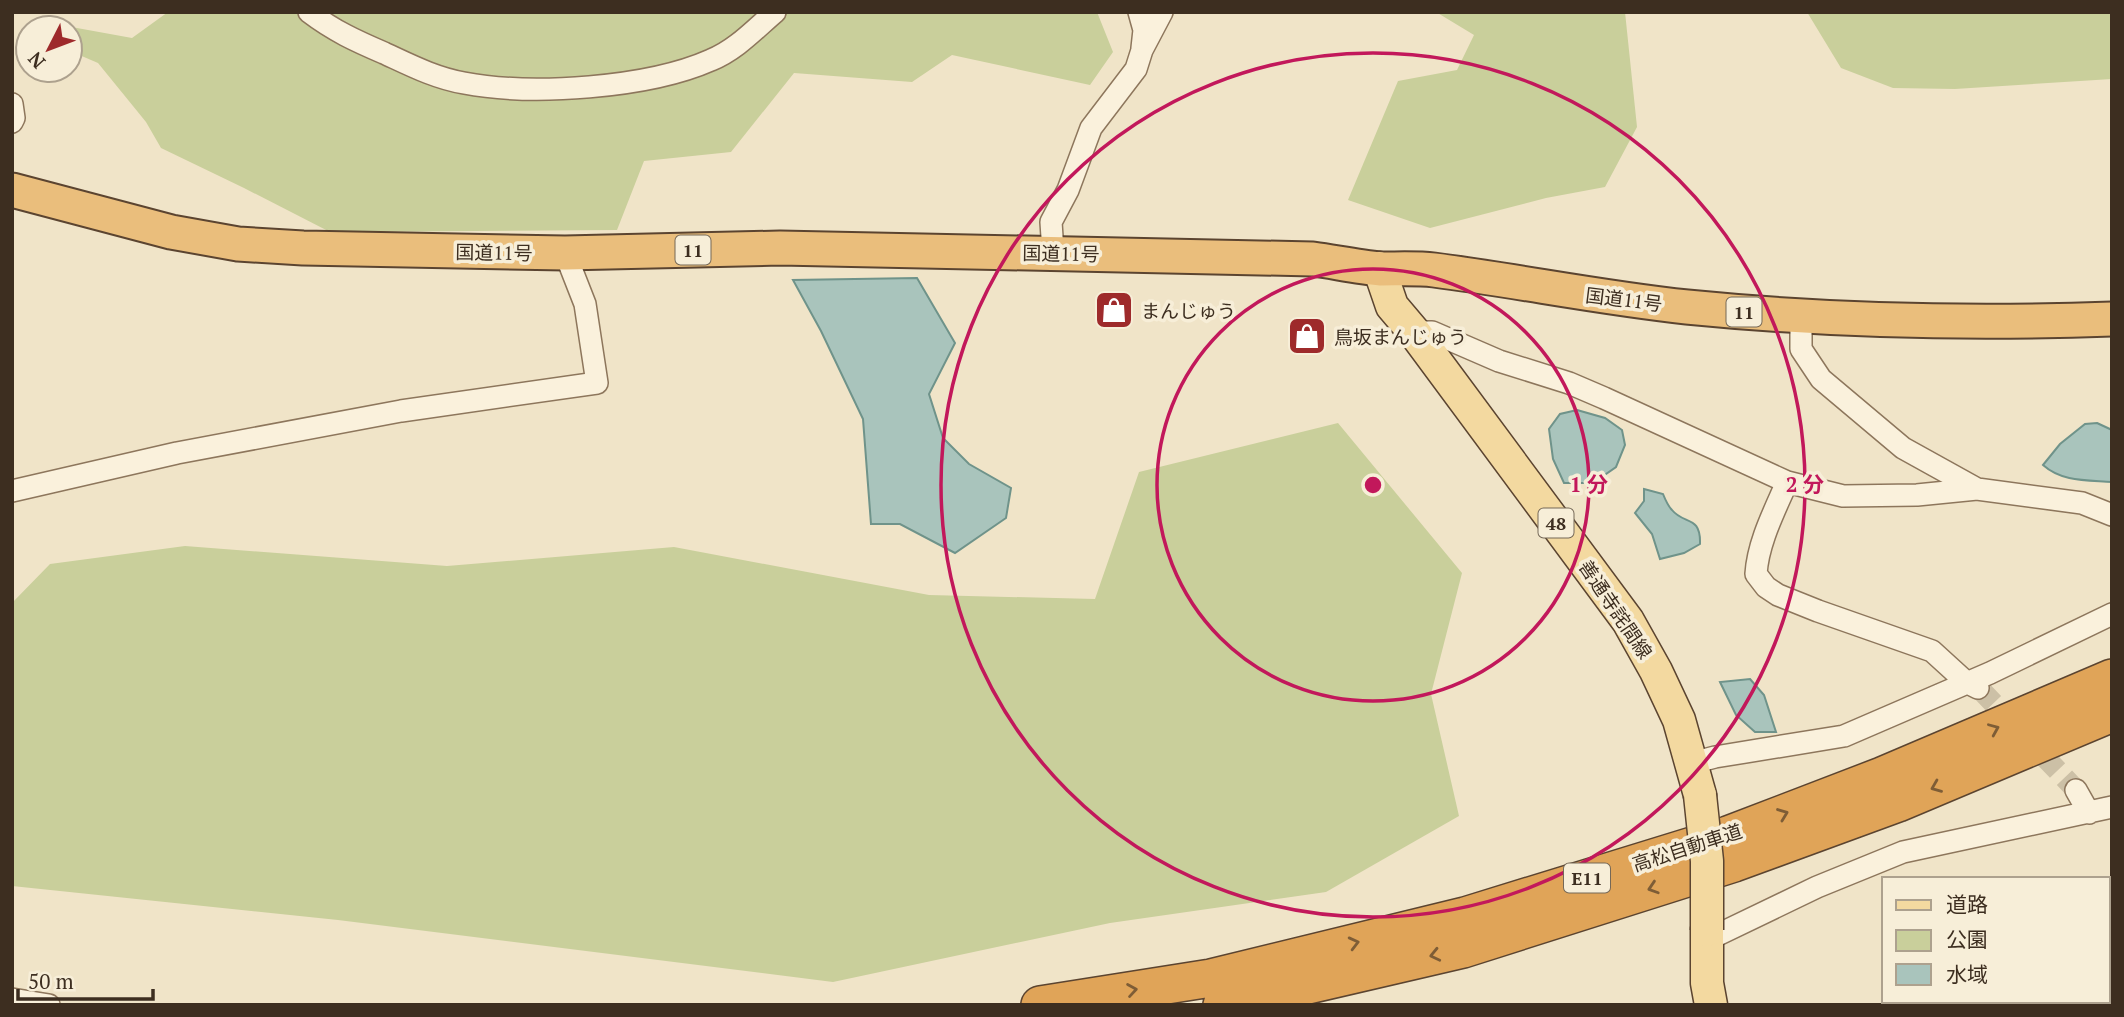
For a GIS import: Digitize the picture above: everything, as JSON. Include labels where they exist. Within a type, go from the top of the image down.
[{"type":"highway","name":"国道11号","points":[[12,190],[171,232],[238,244],[303,248],[565,253],[780,248],[1313,259],[1379,268],[1432,270],[1686,307],[1801,316],[2042,322],[2112,319]]},
{"type":"highway","name":"高松自動車道","points":[[1040,1005],[1211,978],[1465,916],[1741,830],[1882,776],[2112,678]]},
{"type":"highway","name":"高松自動車道","points":[[1222,1005],[1463,949],[1721,867],[1898,803],[2112,713]]},
{"type":"main road","name":"善通寺詫間線","points":[[1379,268],[1392,306],[1628,621],[1679,720],[1700,795],[1707,861],[1707,983],[1711,1005]]},
{"type":"street","points":[[309,12],[332,30],[426,73],[464,83],[529,89],[595,86],[667,76],[712,60],[733,48],[775,12]]},
{"type":"street","points":[[1139,12],[1144,30],[1142,50]]},
{"type":"street","points":[[1053,252],[1051,222],[1068,190],[1091,128],[1136,69],[1142,50],[1162,12]]},
{"type":"street","points":[[12,104],[12,122]]},
{"type":"street","points":[[12,491],[177,453],[387,414],[597,383],[584,304],[565,253]]},
{"type":"street","points":[[1801,316],[1801,349],[1821,379],[1903,448],[1977,489]]},
{"type":"street","points":[[1414,332],[1432,332],[1499,361],[1593,393],[1787,482],[1843,496],[1917,495],[1977,489],[2082,503],[2112,515]]},
{"type":"street","points":[[1787,482],[1757,561],[1756,573],[1766,587],[1778,595],[1818,611],[1932,651],[1973,685]]},
{"type":"street","points":[[1692,763],[1844,736],[1973,685],[1990,673],[2112,614]]},
{"type":"street","points":[[2076,790],[2089,813]]},
{"type":"street","points":[[1707,935],[1903,852],[2112,807]]},
{"type":"street","points":[[12,999],[49,1005]]},
{"type":"green space","points":[[168,12],[1097,12],[1113,52],[1090,85],[952,55],[912,82],[794,73],[731,152],[644,161],[617,230],[330,232],[161,148],[146,122],[98,63],[84,57],[84,29],[132,38]]},
{"type":"green space","points":[[1436,12],[1625,12],[1637,127],[1605,187],[1546,198],[1430,228],[1348,200],[1398,81],[1457,70],[1474,35]]},
{"type":"green space","points":[[1807,12],[2112,12],[2112,79],[1955,89],[1893,88],[1841,68]]},
{"type":"green space","points":[[1338,423],[1462,573],[1431,694],[1459,816],[1326,892],[1110,923],[833,982],[338,920],[12,886],[12,603],[50,564],[185,546],[447,566],[674,547],[929,595],[1095,599],[1139,472]]},
{"type":"water","points":[[917,278],[955,343],[929,394],[943,438],[969,464],[1011,488],[1006,518],[955,553],[900,524],[871,524],[863,419],[793,280]]},
{"type":"water","points":[[1577,410],[1605,418],[1622,430],[1625,445],[1616,467],[1593,483],[1564,483],[1553,459],[1549,429],[1560,414]]},
{"type":"water","points":[[2097,423],[2112,430],[2112,482],[2058,475],[2043,465],[2060,444],[2085,424]]},
{"type":"water","points":[[1644,489],[1663,494],[1669,507],[1677,515],[1695,524],[1700,535],[1700,544],[1684,553],[1660,559],[1652,534],[1635,513],[1644,501]]},
{"type":"water","points":[[1750,679],[1764,695],[1776,732],[1755,732],[1736,715],[1720,682]]},
{"type":"tunnel","points":[[1979,688],[2076,790]]},
{"type":"place","name":"まんじゅう","points":[[1114,310]]},
{"type":"place","name":"鳥坂まんじゅう","points":[[1307,336]]}]
